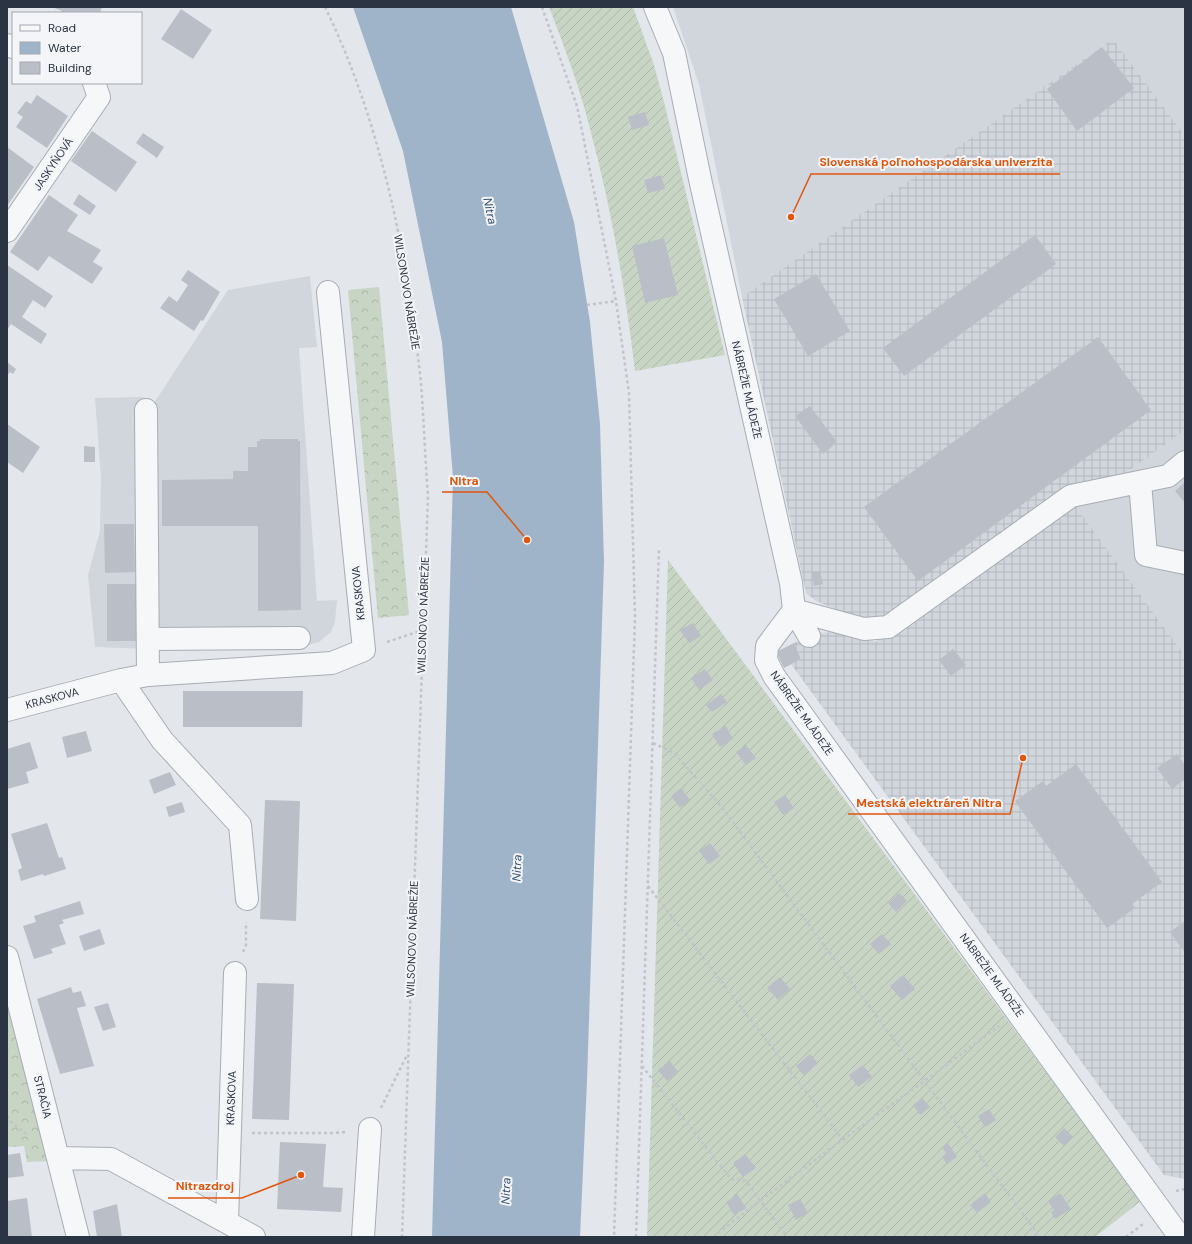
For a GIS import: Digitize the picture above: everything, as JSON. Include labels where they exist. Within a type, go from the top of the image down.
[{"type":"street","name":"NÁBREŽIE MLÁDEŽE","points":[[655,7],[674,53],[700,179],[791,583],[794,610],[767,646],[766,660],[774,676],[1018,1011],[1180,1237]]},
{"type":"street","name":"JASKYŇOVÁ","points":[[7,231],[96,90]]},
{"type":"street","name":"KRASKOVA","points":[[7,710],[121,680],[148,675],[332,663],[364,650],[328,292]]},
{"type":"street","points":[[146,410],[148,675]]},
{"type":"street","points":[[794,610],[864,629],[888,627],[1071,496],[1168,476],[1185,462]]},
{"type":"street","points":[[1140,482],[1146,554],[1185,563]]},
{"type":"street","points":[[794,610],[809,636]]},
{"type":"street","points":[[148,639],[299,638]]},
{"type":"street","points":[[121,680],[162,740],[240,825],[247,899]]},
{"type":"street","name":"STRAČIA","points":[[7,957],[78,1237]]},
{"type":"street","name":"KRASKOVA","points":[[229,1228],[230,1133],[236,973]]},
{"type":"street","points":[[364,1237],[370,1129]]},
{"type":"street","points":[[59,1158],[110,1160],[229,1228],[254,1237]]},
{"type":"path","name":"WILSONOVO NÁBREŽIE","points":[[325,7],[339,36],[373,129],[403,252],[421,384],[428,496],[402,1237]]},
{"type":"path","points":[[542,7],[577,106],[616,301],[628,392],[635,617],[614,1237]]},
{"type":"path","points":[[587,305],[616,301]]},
{"type":"path","points":[[636,1237],[659,548]]},
{"type":"path","points":[[364,650],[423,630]]},
{"type":"path","points":[[653,743],[674,753],[721,806],[1040,1237]]},
{"type":"path","points":[[648,885],[843,1140]]},
{"type":"path","points":[[236,973],[246,945],[247,899]]},
{"type":"path","points":[[713,1237],[760,1200],[925,1082],[1018,1011]]},
{"type":"path","points":[[230,1133],[332,1133],[370,1129],[408,1053]]},
{"type":"path","points":[[642,1066],[732,1179],[746,1181],[787,1237]]},
{"type":"shaded area","points":[[673,7],[1185,7],[1185,136],[1113,39],[742,297],[699,84]]},
{"type":"shaded area","points":[[1113,39],[1185,136],[1185,430],[1119,478],[886,618],[858,619],[816,601],[806,593],[742,297]]},
{"type":"shaded area","points":[[310,276],[317,347],[299,348],[317,601],[337,600],[335,622],[331,632],[319,642],[301,647],[148,649],[95,647],[88,575],[100,531],[101,478],[95,398],[143,397],[154,403],[228,290]]},
{"type":"shaded area","points":[[1185,430],[1185,656],[1074,504],[1119,478]]},
{"type":"shaded area","points":[[1074,504],[1185,656],[1185,1179],[1164,1175],[791,664],[801,659],[794,643],[818,633],[848,631],[875,642]]},
{"type":"green space","points":[[549,7],[633,7],[654,65],[664,102],[725,355],[635,371],[627,309],[611,217],[597,155],[576,80]]},
{"type":"green space","points":[[379,287],[409,615],[378,618],[348,290]]},
{"type":"green space","points":[[668,560],[1141,1201],[1095,1237],[647,1237]]},
{"type":"green space","points":[[7,1002],[55,1161],[27,1162],[24,1146],[7,1147]]},
{"type":"water","points":[[353,7],[511,7],[574,222],[590,322],[600,424],[604,562],[587,1081],[580,1237],[432,1237],[453,477],[442,342],[403,151]]},
{"type":"building","points":[[52,7],[102,7],[100,12],[61,12],[62,11]]},
{"type":"building","points":[[181,9],[212,30],[193,59],[161,39]]},
{"type":"building","points":[[1102,47],[1134,88],[1077,131],[1047,89]]},
{"type":"building","points":[[37,95],[68,116],[47,148],[16,127],[23,117],[17,113],[26,101],[31,104]]},
{"type":"building","points":[[645,112],[649,125],[632,130],[628,117]]},
{"type":"building","points":[[92,131],[137,162],[116,192],[71,161]]},
{"type":"building","points":[[143,133],[164,147],[157,158],[136,143]]},
{"type":"building","points":[[7,147],[34,167],[7,206]]},
{"type":"building","points":[[661,175],[665,189],[648,193],[644,180]]},
{"type":"building","points":[[79,194],[96,206],[90,215],[73,204]]},
{"type":"building","points":[[49,195],[78,215],[67,231],[101,250],[93,262],[103,268],[92,284],[49,256],[38,271],[10,252]]},
{"type":"building","points":[[1035,235],[1056,264],[904,376],[883,348]]},
{"type":"building","points":[[664,238],[678,295],[645,303],[632,246]]},
{"type":"building","points":[[7,265],[53,296],[45,308],[33,300],[22,317],[47,334],[41,344],[11,324],[7,330]]},
{"type":"building","points":[[188,270],[220,292],[203,321],[201,320],[194,331],[160,308],[169,296],[177,302],[188,285],[181,280]]},
{"type":"building","points":[[816,274],[850,331],[808,356],[774,299]]},
{"type":"building","points":[[1098,337],[1151,410],[918,581],[864,507]]},
{"type":"building","points":[[7,362],[16,369],[13,374],[10,372],[7,376]]},
{"type":"building","points":[[810,406],[837,442],[823,454],[795,416]]},
{"type":"building","points":[[7,424],[40,447],[23,473],[7,462]]},
{"type":"building","points":[[260,439],[298,439],[298,441],[300,441],[301,610],[258,611],[258,526],[162,526],[162,480],[233,479],[233,471],[248,471],[248,447],[257,447],[257,441],[260,441]]},
{"type":"building","points":[[84,446],[95,447],[95,462],[84,462]]},
{"type":"building","points":[[1185,482],[1185,503],[1175,491]]},
{"type":"building","points":[[104,524],[134,524],[135,572],[105,573]]},
{"type":"building","points":[[820,571],[823,584],[814,586],[812,572]]},
{"type":"building","points":[[107,584],[136,584],[136,641],[107,641]]},
{"type":"building","points":[[693,623],[701,636],[689,643],[680,630]]},
{"type":"building","points":[[794,643],[801,659],[784,668],[776,652]]},
{"type":"building","points":[[953,649],[966,665],[951,676],[939,660]]},
{"type":"building","points":[[705,669],[713,680],[699,690],[691,678]]},
{"type":"building","points":[[183,691],[303,691],[302,727],[183,727]]},
{"type":"building","points":[[721,694],[727,702],[712,712],[706,705]]},
{"type":"building","points":[[726,726],[733,739],[720,747],[712,734]]},
{"type":"building","points":[[86,731],[92,751],[67,758],[62,737]]},
{"type":"building","points":[[30,742],[38,768],[26,772],[29,783],[7,789],[7,749]]},
{"type":"building","points":[[746,745],[756,758],[746,765],[736,752]]},
{"type":"building","points":[[1177,754],[1185,765],[1185,779],[1172,789],[1157,768]]},
{"type":"building","points":[[1076,764],[1162,882],[1132,904],[1135,908],[1107,928],[1015,801],[1043,781],[1046,786]]},
{"type":"building","points":[[170,772],[176,785],[154,794],[149,780]]},
{"type":"building","points":[[681,788],[690,800],[680,808],[671,796]]},
{"type":"building","points":[[785,795],[794,808],[783,815],[774,802]]},
{"type":"building","points":[[265,800],[300,801],[296,921],[260,919]]},
{"type":"building","points":[[182,802],[185,812],[169,817],[166,807]]},
{"type":"building","points":[[47,823],[59,858],[62,857],[66,869],[21,881],[18,870],[22,868],[11,834]]},
{"type":"building","points":[[710,843],[720,856],[709,864],[699,851]]},
{"type":"building","points":[[899,893],[907,901],[896,912],[888,903]]},
{"type":"building","points":[[80,901],[84,914],[62,920],[64,923],[59,925],[66,944],[51,949],[53,953],[34,959],[23,926],[36,922],[34,916]]},
{"type":"building","points":[[1185,921],[1185,953],[1170,932]]},
{"type":"building","points":[[100,929],[105,944],[84,951],[79,936]]},
{"type":"building","points":[[882,934],[891,944],[879,954],[870,944]]},
{"type":"building","points":[[903,975],[915,989],[902,1000],[890,986]]},
{"type":"building","points":[[780,977],[790,989],[778,1000],[767,988]]},
{"type":"building","points":[[257,983],[294,984],[289,1120],[252,1119]]},
{"type":"building","points":[[71,987],[73,993],[81,991],[86,1006],[77,1008],[94,1066],[60,1074],[37,999]]},
{"type":"building","points":[[108,1003],[116,1027],[103,1031],[94,1007]]},
{"type":"building","points":[[810,1054],[818,1063],[804,1076],[796,1066]]},
{"type":"building","points":[[670,1061],[678,1072],[667,1081],[658,1070]]},
{"type":"building","points":[[863,1065],[872,1077],[858,1087],[849,1075]]},
{"type":"building","points":[[922,1098],[930,1107],[920,1115],[913,1105]]},
{"type":"building","points":[[989,1109],[996,1120],[985,1127],[978,1116]]},
{"type":"building","points":[[1064,1128],[1073,1137],[1064,1146],[1055,1137]]},
{"type":"building","points":[[280,1142],[326,1144],[323,1187],[343,1188],[341,1212],[277,1209]]},
{"type":"building","points":[[948,1143],[957,1157],[947,1164],[942,1157],[946,1153],[942,1147]]},
{"type":"building","points":[[20,1153],[24,1176],[7,1178],[7,1155]]},
{"type":"building","points":[[745,1154],[756,1168],[743,1177],[733,1163]]},
{"type":"building","points":[[985,1193],[991,1202],[977,1213],[970,1205]]},
{"type":"building","points":[[1060,1193],[1071,1209],[1055,1219],[1051,1212],[1054,1210],[1048,1201]]},
{"type":"building","points":[[737,1194],[746,1208],[734,1215],[726,1202]]},
{"type":"building","points":[[27,1198],[32,1237],[7,1237],[7,1201]]},
{"type":"building","points":[[800,1199],[808,1213],[796,1220],[788,1205]]},
{"type":"building","points":[[117,1204],[122,1237],[97,1237],[93,1211]]},
{"type":"place","name":"Slovenská poľnohospodárska univerzita","points":[[791,217]]},
{"type":"place","name":"Nitra","points":[[527,540]]},
{"type":"place","name":"Mestská elektráreň Nitra","points":[[1023,758]]},
{"type":"place","name":"Nitrazdroj","points":[[301,1175]]}]
